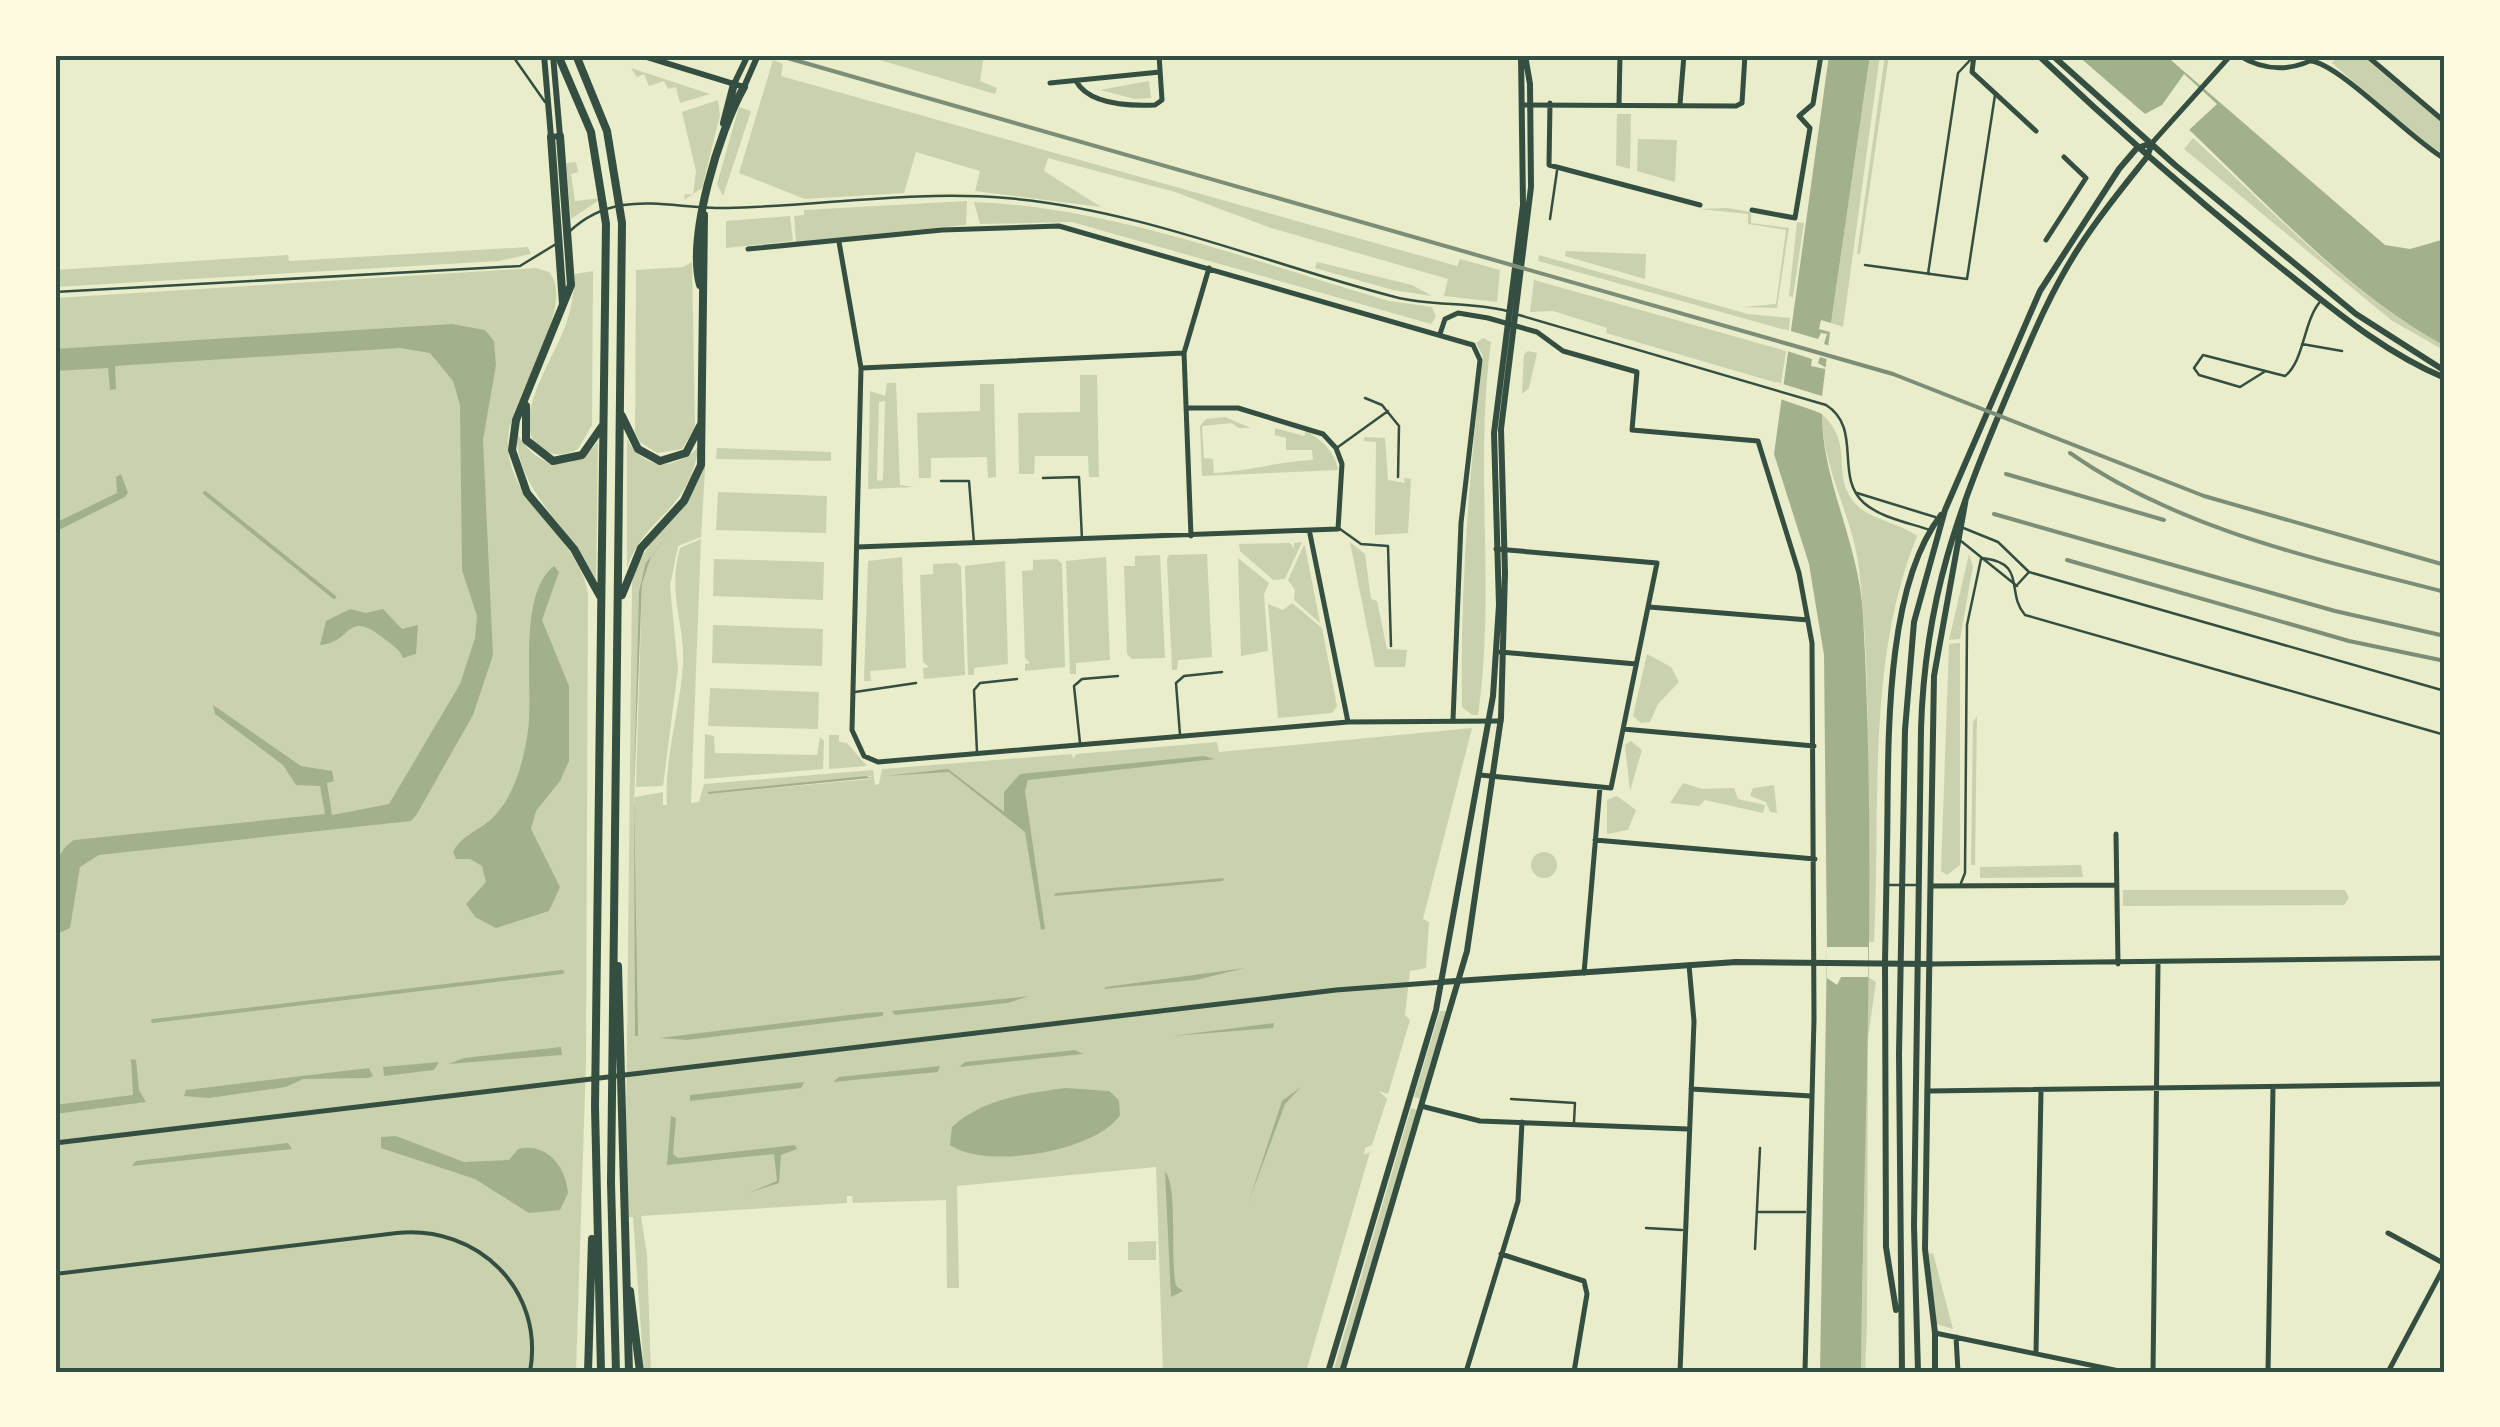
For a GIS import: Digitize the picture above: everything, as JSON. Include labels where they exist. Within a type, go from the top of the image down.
[{"type":"highway","points":[[556,55],[596,155],[605,210],[595,1107],[601,1372]]},
{"type":"highway","points":[[576,55],[596,100],[616,167],[623,280],[612,1049],[616,1372]]},
{"type":"highway","points":[[619,604],[641,548],[684,501],[695,482],[703,447],[702,290],[696,268],[697,236],[724,127],[724,108],[739,85]]},
{"type":"highway","points":[[556,136],[572,285],[513,430],[519,477],[574,549],[602,600]]},
{"type":"highway","points":[[556,136],[563,308]]},
{"type":"highway","points":[[528,396],[526,440],[548,459],[563,461],[582,455],[605,421]]},
{"type":"highway","points":[[621,413],[638,449],[660,461],[676,459],[690,450],[701,422]]},
{"type":"highway","points":[[614,906],[624,1047],[629,1372]]},
{"type":"highway","points":[[588,1372],[595,1205]]},
{"type":"highway","points":[[625,1267],[640,1372]]},
{"type":"main road","points":[[544,55],[548,106],[556,136]]},
{"type":"main road","points":[[556,55],[556,136]]},
{"type":"main road","points":[[640,55],[739,85]]},
{"type":"main road","points":[[739,85],[748,55]]},
{"type":"main road","points":[[739,85],[758,55]]},
{"type":"main road","points":[[1342,1372],[1459,980],[1480,885],[1495,778],[1500,721],[1501,429],[1530,206],[1523,55]]},
{"type":"main road","points":[[2038,55],[2136,148],[2322,300],[2380,344],[2445,375]]},
{"type":"main road","points":[[2052,55],[2328,292],[2445,375]]},
{"type":"main road","points":[[1900,1334],[1886,1247],[1884,963],[1896,654],[1929,546],[2015,343],[2082,223],[2136,148],[2152,143]]},
{"type":"main road","points":[[1918,1372],[1914,1226],[1922,668],[1945,552],[2038,322],[2091,230],[2147,157],[2152,143]]},
{"type":"main road","points":[[1935,1372],[1926,1249],[1934,676],[1966,496]]},
{"type":"main road","points":[[1902,1372],[1898,1225],[1904,789],[1909,659],[1929,546]]},
{"type":"main road","points":[[1328,1372],[1442,982],[1500,652]]},
{"type":"main road","points":[[1442,982],[1689,965],[1813,961],[1931,964]]},
{"type":"street","points":[[1076,81],[1083,91],[1109,101],[1154,105],[1162,100],[1159,55]]},
{"type":"street","points":[[1618,104],[1620,55]]},
{"type":"street","points":[[1680,104],[1684,55]]},
{"type":"street","points":[[1526,105],[1742,103],[1745,55]]},
{"type":"street","points":[[1752,210],[1795,218],[1810,128],[1799,116],[1813,104],[1821,55]]},
{"type":"street","points":[[2152,143],[2235,55],[2274,68],[2312,61],[2321,55]]},
{"type":"street","points":[[2366,55],[2445,122]]},
{"type":"street","points":[[1974,56],[1972,72],[2036,131]]},
{"type":"street","points":[[2312,61],[2329,66],[2392,121],[2445,159]]},
{"type":"street","points":[[1050,83],[1160,72]]},
{"type":"street","points":[[1550,104],[1549,164],[1700,205]]},
{"type":"street","points":[[2046,240],[2086,178],[2064,157]]},
{"type":"street","points":[[748,249],[924,232],[1059,226],[1469,344],[1480,357],[1461,523],[1453,720]]},
{"type":"street","points":[[839,242],[861,368],[852,730],[864,756],[878,762],[1348,722],[1500,721]]},
{"type":"street","points":[[1191,536],[1184,353],[1209,268]]},
{"type":"street","points":[[1440,334],[1450,314],[1488,318],[1533,330],[1564,352],[1637,372],[1632,430],[1758,441],[1798,573],[1808,620],[1816,859],[1805,1372]]},
{"type":"street","points":[[861,368],[1184,353]]},
{"type":"street","points":[[857,547],[1338,528],[1342,518],[1342,464],[1336,448],[1312,428],[1246,410],[1186,408]]},
{"type":"street","points":[[1310,532],[1348,722]]},
{"type":"street","points":[[1480,775],[1611,788],[1657,563],[1500,549]]},
{"type":"street","points":[[1649,607],[1808,620]]},
{"type":"street","points":[[1500,652],[1636,664]]},
{"type":"street","points":[[1623,729],[1814,746]]},
{"type":"street","points":[[1584,972],[1600,787]]},
{"type":"street","points":[[2116,834],[2118,964]]},
{"type":"street","points":[[1595,840],[1816,859]]},
{"type":"street","points":[[1931,886],[2117,885]]},
{"type":"street","points":[[1931,964],[2445,958]]},
{"type":"street","points":[[2153,1372],[2158,964]]},
{"type":"street","points":[[1680,1372],[1694,1021],[1689,965]]},
{"type":"street","points":[[55,1143],[1336,990],[1442,982]]},
{"type":"street","points":[[1929,1091],[2445,1084]]},
{"type":"street","points":[[2268,1372],[2273,1087]]},
{"type":"street","points":[[1691,1088],[1811,1096]]},
{"type":"street","points":[[2036,1353],[2041,1091]]},
{"type":"street","points":[[1421,1106],[1480,1121],[1688,1129]]},
{"type":"street","points":[[1466,1372],[1518,1200],[1522,1122]]},
{"type":"street","points":[[55,1274],[396,1233],[438,1234],[488,1257],[516,1288],[530,1327],[530,1372]]},
{"type":"street","points":[[2388,1233],[2445,1264],[2388,1372]]},
{"type":"street","points":[[1501,1254],[1576,1276],[1586,1285],[1574,1372]]},
{"type":"street","points":[[1934,1333],[2124,1372]]},
{"type":"street","points":[[1956,1337],[1958,1372]]},
{"type":"street","points":[[2079,1362],[2079,1372]]},
{"type":"lane","points":[[512,55],[548,106]]},
{"type":"lane","points":[[1928,274],[1958,72],[1974,56]]},
{"type":"lane","points":[[1866,265],[1967,280],[1995,93]]},
{"type":"lane","points":[[1550,219],[1558,167]]},
{"type":"lane","points":[[55,292],[520,266],[536,260],[594,211],[614,204],[705,211],[945,196],[1049,203],[1405,299],[1491,306],[1824,404],[1845,426],[1855,492],[1875,510],[1972,545],[1981,558],[2018,586]]},
{"type":"lane","points":[[2264,372],[2240,386],[2199,375],[2194,368],[2203,355],[2264,372],[2289,374],[2310,315],[2328,292]]},
{"type":"lane","points":[[2301,343],[2342,351]]},
{"type":"lane","points":[[1364,398],[1388,411],[1399,426],[1398,477]]},
{"type":"lane","points":[[1336,448],[1388,411]]},
{"type":"lane","points":[[1043,478],[1078,476],[1082,541]]},
{"type":"lane","points":[[941,481],[969,480],[974,544]]},
{"type":"lane","points":[[1855,492],[1880,497],[1988,536],[2029,572],[2445,691]]},
{"type":"lane","points":[[1338,528],[1360,544],[1388,546],[1391,646]]},
{"type":"lane","points":[[1981,558],[1996,560],[2010,569],[2018,586]]},
{"type":"lane","points":[[1961,883],[1965,873],[1967,624],[1981,558]]},
{"type":"lane","points":[[2029,572],[2018,586],[2016,601],[2025,615],[2445,736]]},
{"type":"lane","points":[[1180,736],[1176,682],[1184,676],[1222,672]]},
{"type":"lane","points":[[1080,745],[1074,686],[1082,679],[1118,676]]},
{"type":"lane","points":[[978,754],[974,690],[980,683],[1017,679]]},
{"type":"lane","points":[[853,692],[916,683]]},
{"type":"lane","points":[[1886,885],[1931,886]]},
{"type":"lane","points":[[1510,1099],[1575,1103],[1574,1124]]},
{"type":"lane","points":[[1755,1249],[1760,1148]]},
{"type":"lane","points":[[1757,1212],[1808,1212]]},
{"type":"lane","points":[[1646,1228],[1684,1230]]},
{"type":"shaded area","points":[[863,55],[984,55],[980,81],[997,88],[995,94]]},
{"type":"shaded area","points":[[1829,55],[1870,55],[1831,323],[1821,320],[1819,329],[1830,332],[1822,396],[1815,395],[1811,409],[1822,414],[1828,464],[1855,562],[1863,614],[1869,898],[1861,1372],[1820,1372],[1827,947],[1824,655],[1809,564],[1774,454]]},
{"type":"shaded area","points":[[1870,55],[1880,55],[1843,327],[1831,323]]},
{"type":"shaded area","points":[[1885,55],[1889,55],[1857,254]]},
{"type":"shaded area","points":[[2077,55],[2165,55],[2385,245],[2410,249],[2445,239],[2445,346],[2367,295],[2331,265],[2162,105],[2145,114]]},
{"type":"shaded area","points":[[2338,55],[2361,55],[2445,125],[2445,155],[2415,136],[2332,63]]},
{"type":"shaded area","points":[[773,60],[783,64],[781,76],[1457,266],[1460,259],[1500,270],[1497,302],[1444,296],[1448,279],[1271,228],[1175,192],[1048,158],[1044,171],[1101,207],[975,191],[980,171],[916,152],[904,193],[805,199],[739,173]]},
{"type":"shaded area","points":[[631,68],[710,94],[680,103],[676,87],[668,89],[664,81],[649,86],[644,74],[637,77]]},
{"type":"shaded area","points":[[1149,81],[1151,98],[1135,99],[1100,90]]},
{"type":"shaded area","points":[[718,100],[720,115],[702,188],[693,194],[696,171],[682,112]]},
{"type":"shaded area","points":[[739,107],[751,111],[723,196],[717,184]]},
{"type":"shaded area","points":[[1617,114],[1631,114],[1630,169],[1616,165]]},
{"type":"shaded area","points":[[2193,138],[2344,277],[2445,346],[2445,351],[2391,320],[2184,149]]},
{"type":"shaded area","points":[[1638,139],[1677,140],[1675,182],[1637,171]]},
{"type":"shaded area","points":[[576,162],[578,172],[571,174],[575,201],[602,198],[571,219],[566,163]]},
{"type":"shaded area","points":[[967,201],[966,225],[796,242],[794,216],[804,215],[804,210]]},
{"type":"shaded area","points":[[974,202],[1026,206],[1131,225],[1389,301],[1432,307],[1436,317],[1431,324],[1072,222],[980,224]]},
{"type":"shaded area","points":[[1700,209],[1751,212],[1751,223],[1789,228],[1777,308],[1743,307],[1776,304],[1786,230],[1748,224],[1748,214]]},
{"type":"shaded area","points":[[790,216],[793,241],[726,248],[726,221]]},
{"type":"shaded area","points":[[1797,222],[1804,223],[1793,297],[1789,296]]},
{"type":"shaded area","points":[[528,247],[531,254],[499,261],[55,287],[55,270],[288,255],[289,261]]},
{"type":"shaded area","points":[[1566,251],[1646,254],[1645,279],[1565,256]]},
{"type":"shaded area","points":[[1539,255],[1748,314],[1790,318],[1789,331],[1538,261]]},
{"type":"shaded area","points":[[692,262],[695,427],[682,449],[657,453],[640,442],[635,432],[636,270],[683,267]]},
{"type":"shaded area","points":[[1317,262],[1412,285],[1432,296],[1393,290],[1315,268]]},
{"type":"shaded area","points":[[536,268],[549,272],[556,287],[555,306],[512,421],[508,439],[510,462],[530,501],[571,554],[588,594],[586,1061],[576,1372],[55,1372],[55,298]]},
{"type":"shaded area","points":[[593,271],[592,425],[578,449],[551,453],[532,438],[531,406],[567,321],[575,274]]},
{"type":"shaded area","points":[[1534,280],[1786,351],[1781,384],[1606,333],[1607,328],[1553,311],[1530,312]]},
{"type":"shaded area","points":[[452,324],[485,330],[494,341],[496,365],[483,440],[493,655],[473,715],[417,814],[411,821],[99,855],[80,867],[70,928],[55,935],[55,870],[58,858],[74,840],[325,814],[320,786],[296,785],[283,765],[215,714],[213,705],[301,766],[332,771],[334,781],[327,783],[332,815],[389,804],[460,684],[475,638],[477,616],[462,570],[460,405],[453,381],[430,353],[400,348],[115,366],[116,389],[110,390],[108,368],[55,371],[55,349]]},
{"type":"shaded area","points":[[1483,338],[1491,342],[1484,435],[1485,622],[1478,715],[1472,715],[1462,707],[1462,619],[1483,356],[1476,343]]},
{"type":"shaded area","points":[[1537,353],[1529,388],[1522,394],[1524,354]]},
{"type":"shaded area","points":[[1080,375],[1097,375],[1099,477],[1089,477],[1088,456],[1035,456],[1034,474],[1019,474],[1018,413],[1080,412]]},
{"type":"shaded area","points":[[887,383],[896,383],[900,485],[914,487],[868,489],[870,391],[885,396]],"holes":[[[885,401],[883,479],[877,480],[879,402]]]},
{"type":"shaded area","points":[[980,384],[994,384],[996,477],[988,478],[987,457],[931,458],[931,478],[919,478],[917,413],[980,411]]},
{"type":"shaded area","points":[[1822,414],[1838,437],[1844,480],[1853,501],[1867,513],[1917,536],[1901,584],[1883,684],[1874,942],[1867,942],[1867,708],[1859,569],[1827,454]]},
{"type":"shaded area","points":[[1225,417],[1251,428],[1238,428],[1232,423],[1202,426],[1204,458],[1213,459],[1214,473],[1313,460],[1312,450],[1286,450],[1286,438],[1275,435],[1275,428],[1304,436],[1306,431],[1311,434],[1331,452],[1338,470],[1202,476],[1200,426],[1206,419]]},
{"type":"shaded area","points":[[516,431],[533,453],[554,463],[576,460],[598,442],[596,584],[526,474]]},
{"type":"shaded area","points":[[1364,437],[1385,438],[1388,480],[1405,483],[1404,478],[1411,479],[1408,533],[1375,535],[1376,442],[1364,441]]},
{"type":"shaded area","points":[[627,439],[642,457],[661,464],[681,460],[699,446],[686,486],[644,536],[627,568]]},
{"type":"shaded area","points":[[717,448],[831,452],[831,461],[716,459]]},
{"type":"shaded area","points":[[706,453],[701,537],[678,546],[670,586],[678,669],[663,786],[636,787],[642,584],[651,557],[641,581],[634,808],[635,797],[663,792],[663,805],[667,805],[668,769],[683,664],[676,565],[680,548],[701,539],[691,803],[699,802],[704,784],[873,770],[875,785],[879,784],[882,769],[1072,754],[1073,759],[1076,754],[1217,742],[1219,752],[1472,728],[1423,919],[1429,922],[1426,968],[1410,971],[1405,1015],[1410,1020],[1388,1094],[1379,1091],[1387,1099],[1372,1145],[1365,1148],[1364,1155],[1370,1152],[1306,1372],[1163,1372],[1156,1167],[957,1186],[959,1288],[947,1288],[946,1200],[853,1203],[852,1196],[847,1196],[847,1203],[641,1216],[647,1255],[651,1372],[644,1372],[633,1217],[625,1217],[632,583],[648,548],[692,490]],"holes":[[[871,776],[870,779],[708,794]]]},
{"type":"shaded area","points":[[121,474],[128,493],[125,497],[55,532],[55,523],[117,493],[116,477]]},
{"type":"shaded area","points":[[718,492],[827,496],[826,533],[716,530]]},
{"type":"shaded area","points":[[667,536],[651,557],[642,584],[634,787],[639,592],[645,564]]},
{"type":"shaded area","points":[[1302,542],[1285,579],[1273,580],[1240,551],[1239,544],[1290,543],[1294,548],[1294,543]]},
{"type":"shaded area","points":[[1350,542],[1365,554],[1371,599],[1377,601],[1387,649],[1407,650],[1405,667],[1375,667]]},
{"type":"shaded area","points":[[1304,545],[1320,623],[1294,600],[1295,590],[1288,580]]},
{"type":"shaded area","points":[[1207,554],[1212,657],[1178,660],[1177,670],[1172,670],[1167,559],[1169,555]]},
{"type":"shaded area","points":[[1969,554],[1973,566],[1960,639],[1949,640]]},
{"type":"shaded area","points":[[1160,555],[1165,658],[1132,659],[1127,654],[1124,566],[1135,566],[1135,556]]},
{"type":"shaded area","points":[[902,557],[906,668],[870,671],[871,681],[864,681],[868,561]]},
{"type":"shaded area","points":[[1106,557],[1110,660],[1076,663],[1076,674],[1070,674],[1066,561]]},
{"type":"shaded area","points":[[1238,558],[1269,583],[1264,594],[1268,651],[1241,656]]},
{"type":"shaded area","points":[[714,559],[824,562],[823,600],[713,596]]},
{"type":"shaded area","points":[[1057,559],[1062,564],[1065,667],[1025,671],[1025,664],[1030,663],[1025,658],[1022,571],[1033,570],[1033,560]]},
{"type":"shaded area","points":[[1005,561],[1008,664],[974,668],[974,675],[968,675],[965,566]]},
{"type":"shaded area","points":[[957,563],[961,567],[965,675],[924,679],[923,668],[929,667],[923,662],[920,575],[933,574],[933,564]]},
{"type":"shaded area","points":[[554,566],[559,572],[542,620],[569,686],[569,761],[560,781],[536,811],[531,829],[560,887],[549,911],[496,928],[475,917],[466,904],[486,882],[482,866],[470,859],[456,859],[453,852],[497,813],[516,780],[528,731],[531,619],[543,579]]},
{"type":"shaded area","points":[[1292,603],[1322,628],[1337,706],[1332,713],[1278,718],[1268,604],[1283,610]]},
{"type":"shaded area","points":[[350,609],[366,613],[383,609],[402,629],[418,625],[416,654],[403,658],[394,646],[363,626],[320,645],[326,621]]},
{"type":"shaded area","points":[[713,625],[823,629],[822,666],[712,663]]},
{"type":"shaded area","points":[[1960,643],[1960,865],[1947,875],[1941,871],[1949,644]]},
{"type":"shaded area","points":[[1647,654],[1671,667],[1679,682],[1658,704],[1650,722],[1641,723],[1633,716]]},
{"type":"shaded area","points":[[710,688],[819,692],[818,729],[708,726]]},
{"type":"shaded area","points":[[1977,716],[1975,865],[1971,865],[1973,722]]},
{"type":"shaded area","points":[[705,734],[714,736],[715,753],[817,755],[820,737],[824,741],[823,769],[704,779]]},
{"type":"shaded area","points":[[829,735],[839,735],[839,742],[847,743],[867,766],[829,769]]},
{"type":"shaded area","points":[[1631,741],[1642,750],[1630,791],[1625,745]]},
{"type":"shaded area","points":[[1204,756],[1215,759],[1028,780],[1025,791],[1045,929],[1041,930],[1025,832],[949,772],[885,776],[948,769],[1004,812],[1004,792],[1020,774]]},
{"type":"shaded area","points":[[871,778],[708,794],[708,792]]},
{"type":"shaded area","points":[[1683,783],[1702,789],[1734,788],[1738,799],[1765,805],[1763,813],[1705,800],[1699,806],[1670,803]]},
{"type":"shaded area","points":[[1774,785],[1777,813],[1770,812],[1766,802],[1750,796],[1753,788]]},
{"type":"shaded area","points":[[1617,796],[1636,810],[1628,830],[1607,834],[1607,800]]},
{"type":"shaded area","points":[[634,797],[638,1036],[635,1036]]},
{"type":"shaded area","points":[[1544,852],[1553,856],[1557,865],[1553,874],[1544,878],[1535,874],[1531,865],[1535,856]]},
{"type":"shaded area","points":[[2081,865],[2083,877],[1980,878],[1980,867]]},
{"type":"shaded area","points":[[1224,878],[1223,881],[1054,896],[1056,893]]},
{"type":"shaded area","points":[[2123,890],[2345,890],[2349,898],[2344,905],[2123,906]]},
{"type":"shaded area","points":[[1245,968],[1196,980],[1104,989],[1106,987]]},
{"type":"shaded area","points":[[1868,977],[1876,982],[1868,1038],[1867,1326],[1865,1372],[1861,1372]]},
{"type":"shaded area","points":[[1029,996],[1008,1003],[895,1015],[892,1011]]},
{"type":"shaded area","points":[[1440,1011],[1447,1011],[1421,1099],[1414,1097]]},
{"type":"shaded area","points":[[883,1012],[883,1016],[687,1040],[659,1038]]},
{"type":"shaded area","points":[[1274,1023],[1273,1028],[1172,1036]]},
{"type":"shaded area","points":[[561,1047],[562,1055],[448,1064],[464,1058]]},
{"type":"shaded area","points":[[1075,1050],[1083,1054],[959,1067],[965,1062]]},
{"type":"shaded area","points":[[131,1059],[136,1060],[139,1090],[146,1102],[55,1114],[55,1105],[133,1095]]},
{"type":"shaded area","points":[[439,1062],[434,1070],[384,1076],[383,1067]]},
{"type":"shaded area","points":[[940,1066],[938,1072],[833,1082],[839,1077]]},
{"type":"shaded area","points":[[369,1068],[373,1076],[368,1078],[303,1079],[286,1087],[209,1098],[184,1096],[186,1090]]},
{"type":"shaded area","points":[[804,1082],[801,1088],[690,1101],[690,1095]]},
{"type":"shaded area","points":[[1301,1087],[1285,1104],[1249,1201],[1282,1101]]},
{"type":"shaded area","points":[[1066,1088],[1109,1091],[1119,1100],[1120,1115],[1088,1139],[1039,1153],[988,1156],[950,1145],[952,1127],[977,1110],[1021,1095]]},
{"type":"shaded area","points":[[1411,1108],[1417,1110],[1340,1372],[1333,1372]]},
{"type":"shaded area","points":[[671,1116],[676,1118],[673,1154],[678,1158],[795,1145],[797,1149],[781,1155],[779,1183],[748,1193],[777,1181],[774,1154],[667,1165]]},
{"type":"shaded area","points":[[396,1136],[464,1162],[509,1160],[518,1149],[537,1149],[559,1165],[568,1193],[560,1210],[529,1213],[475,1179],[381,1148],[381,1137]]},
{"type":"shaded area","points":[[288,1143],[292,1149],[132,1166],[136,1161]]},
{"type":"shaded area","points":[[1165,1172],[1173,1206],[1176,1286],[1183,1291],[1171,1297]]},
{"type":"shaded area","points":[[1156,1241],[1156,1260],[1128,1260],[1128,1242]]},
{"type":"shaded area","points":[[1933,1253],[1953,1329],[1936,1324],[1929,1254]]},
{"type":"pier","points":[[2184,74],[2217,104],[2189,130],[2162,105]]},
{"type":"pier","points":[[1784,329],[1818,339],[1821,333],[1827,334],[1824,344],[1833,347],[1830,360],[1820,357],[1818,363],[1830,370],[1811,366],[1812,359],[1781,349]]},
{"type":"pier","points":[[1776,382],[1825,397],[1817,406],[1822,408],[1821,413],[1774,397]]},
{"type":"pier","points":[[1827,947],[1868,947],[1868,977],[1841,977],[1837,985],[1827,978]]},
{"type":"waterway","points":[[205,493],[334,597]]},
{"type":"waterway","points":[[153,1021],[562,972]]},
{"type":"railway","points":[[777,55],[1893,374],[2204,496],[2445,565]]},
{"type":"railway","points":[[2070,453],[2112,480],[2203,522],[2299,554],[2445,592]]},
{"type":"railway","points":[[2006,474],[2164,520]]},
{"type":"railway","points":[[1994,514],[2335,611],[2445,636]]},
{"type":"railway","points":[[2067,560],[2349,641],[2445,661]]}]
